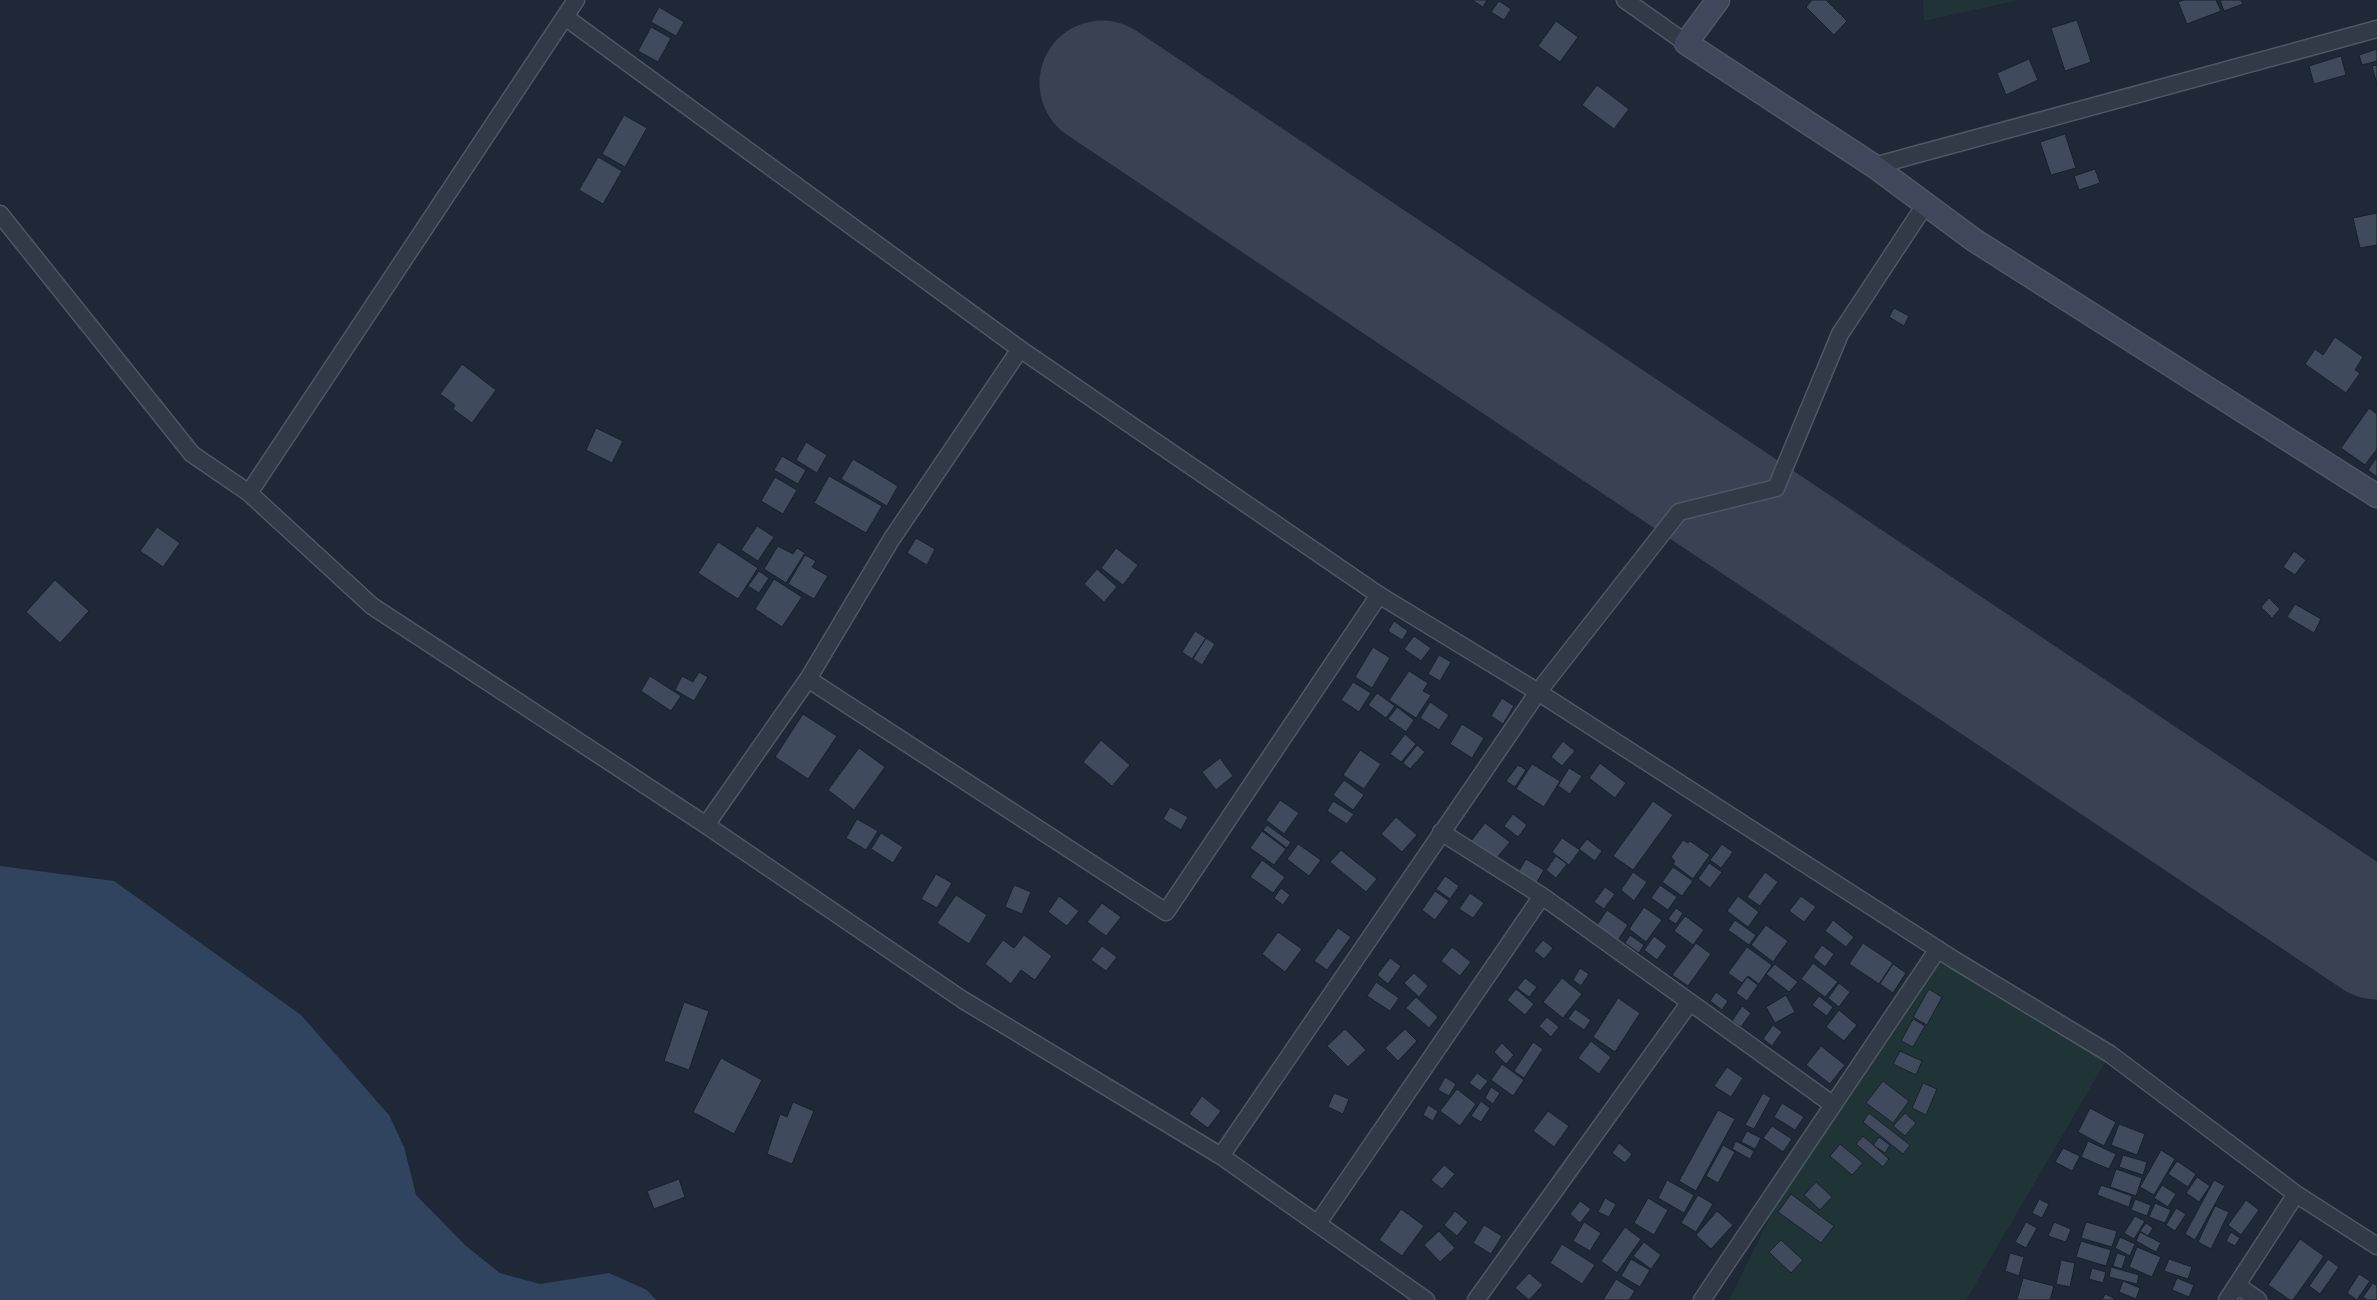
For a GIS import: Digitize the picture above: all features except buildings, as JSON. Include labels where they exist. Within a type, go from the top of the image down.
[{"type":"street","points":[[249,493],[576,0]]},
{"type":"street","points":[[1625,0],[1686,43],[1874,166],[1974,240],[2377,496]]},
{"type":"street","points":[[1686,43],[1718,0]]},
{"type":"street","points":[[565,17],[1020,349],[1379,595],[1538,692],[1938,949],[2110,1054],[2296,1194],[2377,1246]]},
{"type":"street","points":[[1874,166],[2377,29]]},
{"type":"street","points":[[1220,1156],[1538,692],[1679,512],[1776,488],[1840,334],[1925,204]]},
{"type":"street","points":[[0,214],[192,454],[249,493],[372,606],[706,825],[962,1000],[1220,1156],[1426,1300]]},
{"type":"street","points":[[706,825],[808,679],[891,540],[1020,349]]},
{"type":"street","points":[[808,679],[1166,912],[1379,595]]},
{"type":"street","points":[[1441,832],[1542,896],[1832,1104]]},
{"type":"street","points":[[1318,1223],[1542,896]]},
{"type":"street","points":[[1702,1300],[1938,949]]},
{"type":"street","points":[[1476,1300],[1690,1002]]},
{"type":"street","points":[[2227,1300],[2296,1194]]},
{"type":"street","points":[[2236,1285],[2258,1300]]},
{"type":"green space","points":[[1923,0],[2019,0],[1924,21]]},
{"type":"green space","points":[[1941,956],[2110,1054],[1966,1300],[1729,1300],[1783,1191]]},
{"type":"water","points":[[0,866],[114,881],[301,1015],[389,1115],[404,1147],[416,1195],[466,1246],[500,1273],[540,1284],[609,1273],[647,1290],[656,1300],[0,1300]]},
{"type":"runway","points":[[1102,83],[2377,937]]}]
